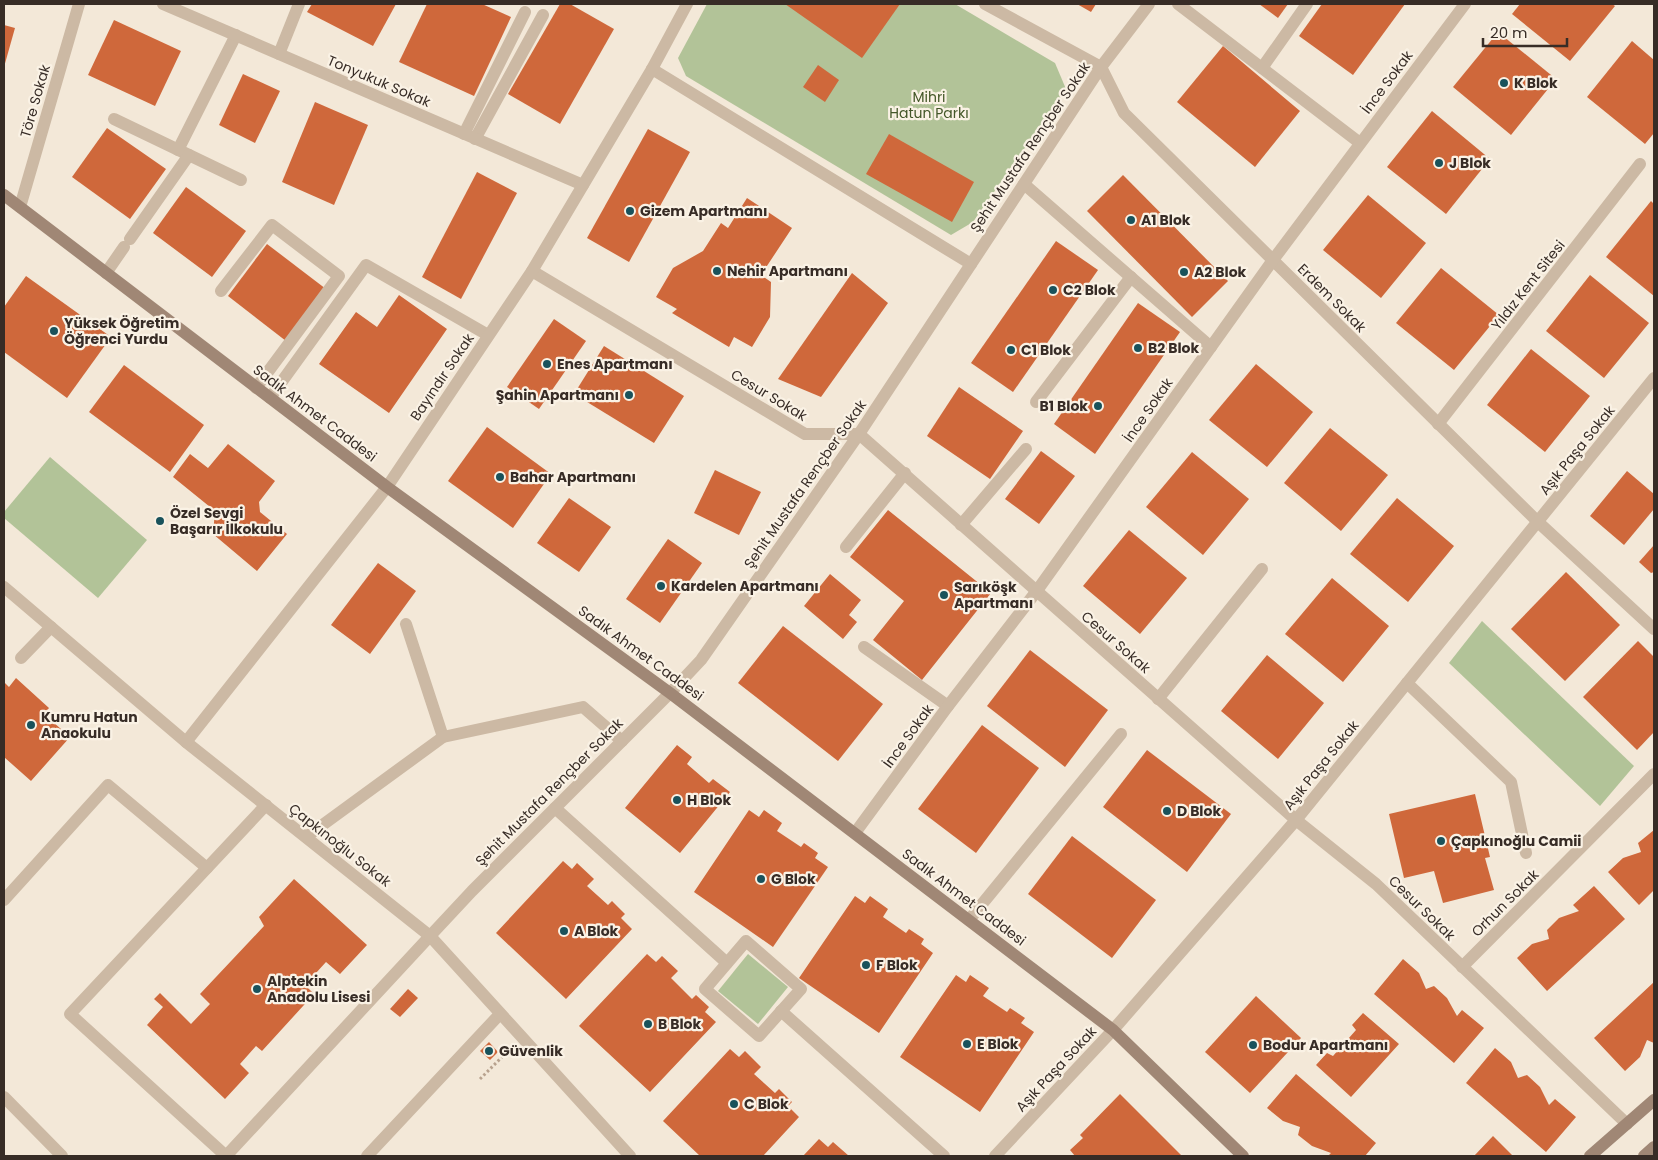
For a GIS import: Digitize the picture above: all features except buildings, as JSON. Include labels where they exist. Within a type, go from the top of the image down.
[{"type":"main road","name":"Sadık Ahmet Caddesi","points":[[4,195],[386,487],[670,693],[1114,1030],[1243,1156]]},
{"type":"main road","points":[[1590,1156],[1654,1100]]},
{"type":"main road","points":[[1644,1156],[1654,1147]]},
{"type":"street","name":"Töre Sokak","points":[[20,207],[79,4]]},
{"type":"street","name":"Tonyukuk Sokak","points":[[163,4],[583,186]]},
{"type":"street","points":[[279,54],[299,4]]},
{"type":"street","name":"Bayındır Sokak","points":[[186,742],[386,487],[532,271],[652,69],[687,4]]},
{"type":"street","points":[[985,4],[1101,68]]},
{"type":"street","name":"Şehit Mustafa Rençber Sokak","points":[[207,868],[70,1014],[226,1156],[472,891],[670,693],[700,660],[859,434],[1101,68],[1149,4]]},
{"type":"street","points":[[1178,4],[1360,143]]},
{"type":"street","points":[[1262,68],[1307,4]]},
{"type":"street","name":"İnce Sokak","points":[[855,833],[948,706],[1036,592],[1273,260],[1465,4]]},
{"type":"street","points":[[470,137],[525,12]]},
{"type":"street","points":[[470,137],[543,15]]},
{"type":"street","points":[[106,272],[127,243],[184,153],[236,35]]},
{"type":"street","name":"Erdem Sokak","points":[[1101,68],[1124,113],[1538,522],[1654,630]]},
{"type":"street","points":[[652,69],[971,264]]},
{"type":"street","points":[[114,119],[241,180]]},
{"type":"street","name":"Yıldız Kent Sitesi","points":[[1438,424],[1640,164]]},
{"type":"street","points":[[1024,184],[1211,347]]},
{"type":"street","points":[[221,291],[272,225],[339,276],[256,388]]},
{"type":"street","points":[[270,398],[366,265],[488,335]]},
{"type":"street","name":"Cesur Sokak","points":[[532,271],[806,434],[859,434],[1296,820],[1376,884],[1627,1124]]},
{"type":"street","points":[[1036,402],[1131,277]]},
{"type":"street","name":"Aşık Paşa Sokak","points":[[995,1156],[1114,1030],[1296,820],[1654,378]]},
{"type":"street","points":[[961,525],[1026,449]]},
{"type":"street","points":[[846,548],[905,473]]},
{"type":"street","points":[[1158,699],[1262,569]]},
{"type":"street","name":"Çapkınoğlu Sokak","points":[[4,587],[186,742],[430,936],[630,1156]]},
{"type":"street","points":[[406,624],[444,737]]},
{"type":"street","points":[[21,658],[51,627]]},
{"type":"street","points":[[864,647],[948,706]]},
{"type":"street","points":[[1407,683],[1511,782],[1526,853]]},
{"type":"street","points":[[306,837],[444,737],[583,707],[622,741]]},
{"type":"street","points":[[969,920],[1121,734]]},
{"type":"street","name":"Orhun Sokak","points":[[1462,967],[1654,774]]},
{"type":"street","points":[[4,900],[108,785],[207,868],[266,805]]},
{"type":"street","points":[[555,808],[727,963]]},
{"type":"street","points":[[746,941],[801,989],[759,1036],[705,988],[727,963],[746,941]]},
{"type":"street","points":[[781,1011],[944,1156]]},
{"type":"street","points":[[368,1156],[500,1014]]},
{"type":"street","points":[[4,1097],[62,1156]]},
{"type":"path","points":[[480,1079],[522,1038]]},
{"type":"green space","name":"Mihri Hatun Parkı","points":[[707,4],[955,4],[1055,63],[1066,89],[973,222],[951,235],[686,76],[678,58]]},
{"type":"green space","points":[[50,457],[147,540],[98,598],[4,518],[4,512]]},
{"type":"green space","points":[[1482,621],[1634,766],[1600,806],[1449,663]]},
{"type":"green space","points":[[748,954],[788,987],[758,1024],[718,991]]},
{"type":"place","name":"K Blok","points":[[1504,83]]},
{"type":"place","name":"J Blok","points":[[1439,163]]},
{"type":"place","name":"Gizem Apartmanı","points":[[630,211]]},
{"type":"place","name":"A1 Blok","points":[[1131,220]]},
{"type":"place","name":"Nehir Apartmanı","points":[[717,271]]},
{"type":"place","name":"A2 Blok","points":[[1184,272]]},
{"type":"place","name":"C2 Blok","points":[[1053,290]]},
{"type":"place","name":"Yüksek Öğretim Öğrenci Yurdu","points":[[54,331]]},
{"type":"place","name":"B2 Blok","points":[[1138,348]]},
{"type":"place","name":"C1 Blok","points":[[1011,350]]},
{"type":"place","name":"Enes Apartmanı","points":[[547,364]]},
{"type":"place","name":"Şahin Apartmanı","points":[[629,395]]},
{"type":"place","name":"B1 Blok","points":[[1098,406]]},
{"type":"place","name":"Bahar Apartmanı","points":[[500,477]]},
{"type":"place","name":"Özel Sevgi Başarır İlkokulu","points":[[160,521]]},
{"type":"place","name":"Kardelen Apartmanı","points":[[661,586]]},
{"type":"place","name":"Sarıköşk Apartmanı","points":[[944,595]]},
{"type":"place","name":"Kumru Hatun Anaokulu","points":[[31,725]]},
{"type":"place","name":"H Blok","points":[[677,800]]},
{"type":"place","name":"D Blok","points":[[1167,811]]},
{"type":"place","name":"Çapkınoğlu Camii","points":[[1441,841]]},
{"type":"place","name":"G Blok","points":[[761,879]]},
{"type":"place","name":"A Blok","points":[[564,931]]},
{"type":"place","name":"F Blok","points":[[866,965]]},
{"type":"place","name":"Alptekin Anadolu Lisesi","points":[[257,989]]},
{"type":"place","name":"B Blok","points":[[648,1024]]},
{"type":"place","name":"E Blok","points":[[967,1044]]},
{"type":"place","name":"Bodur Apartmanı","points":[[1253,1045]]},
{"type":"place","name":"Güvenlik","points":[[489,1051]]},
{"type":"place","name":"C Blok","points":[[734,1104]]}]
